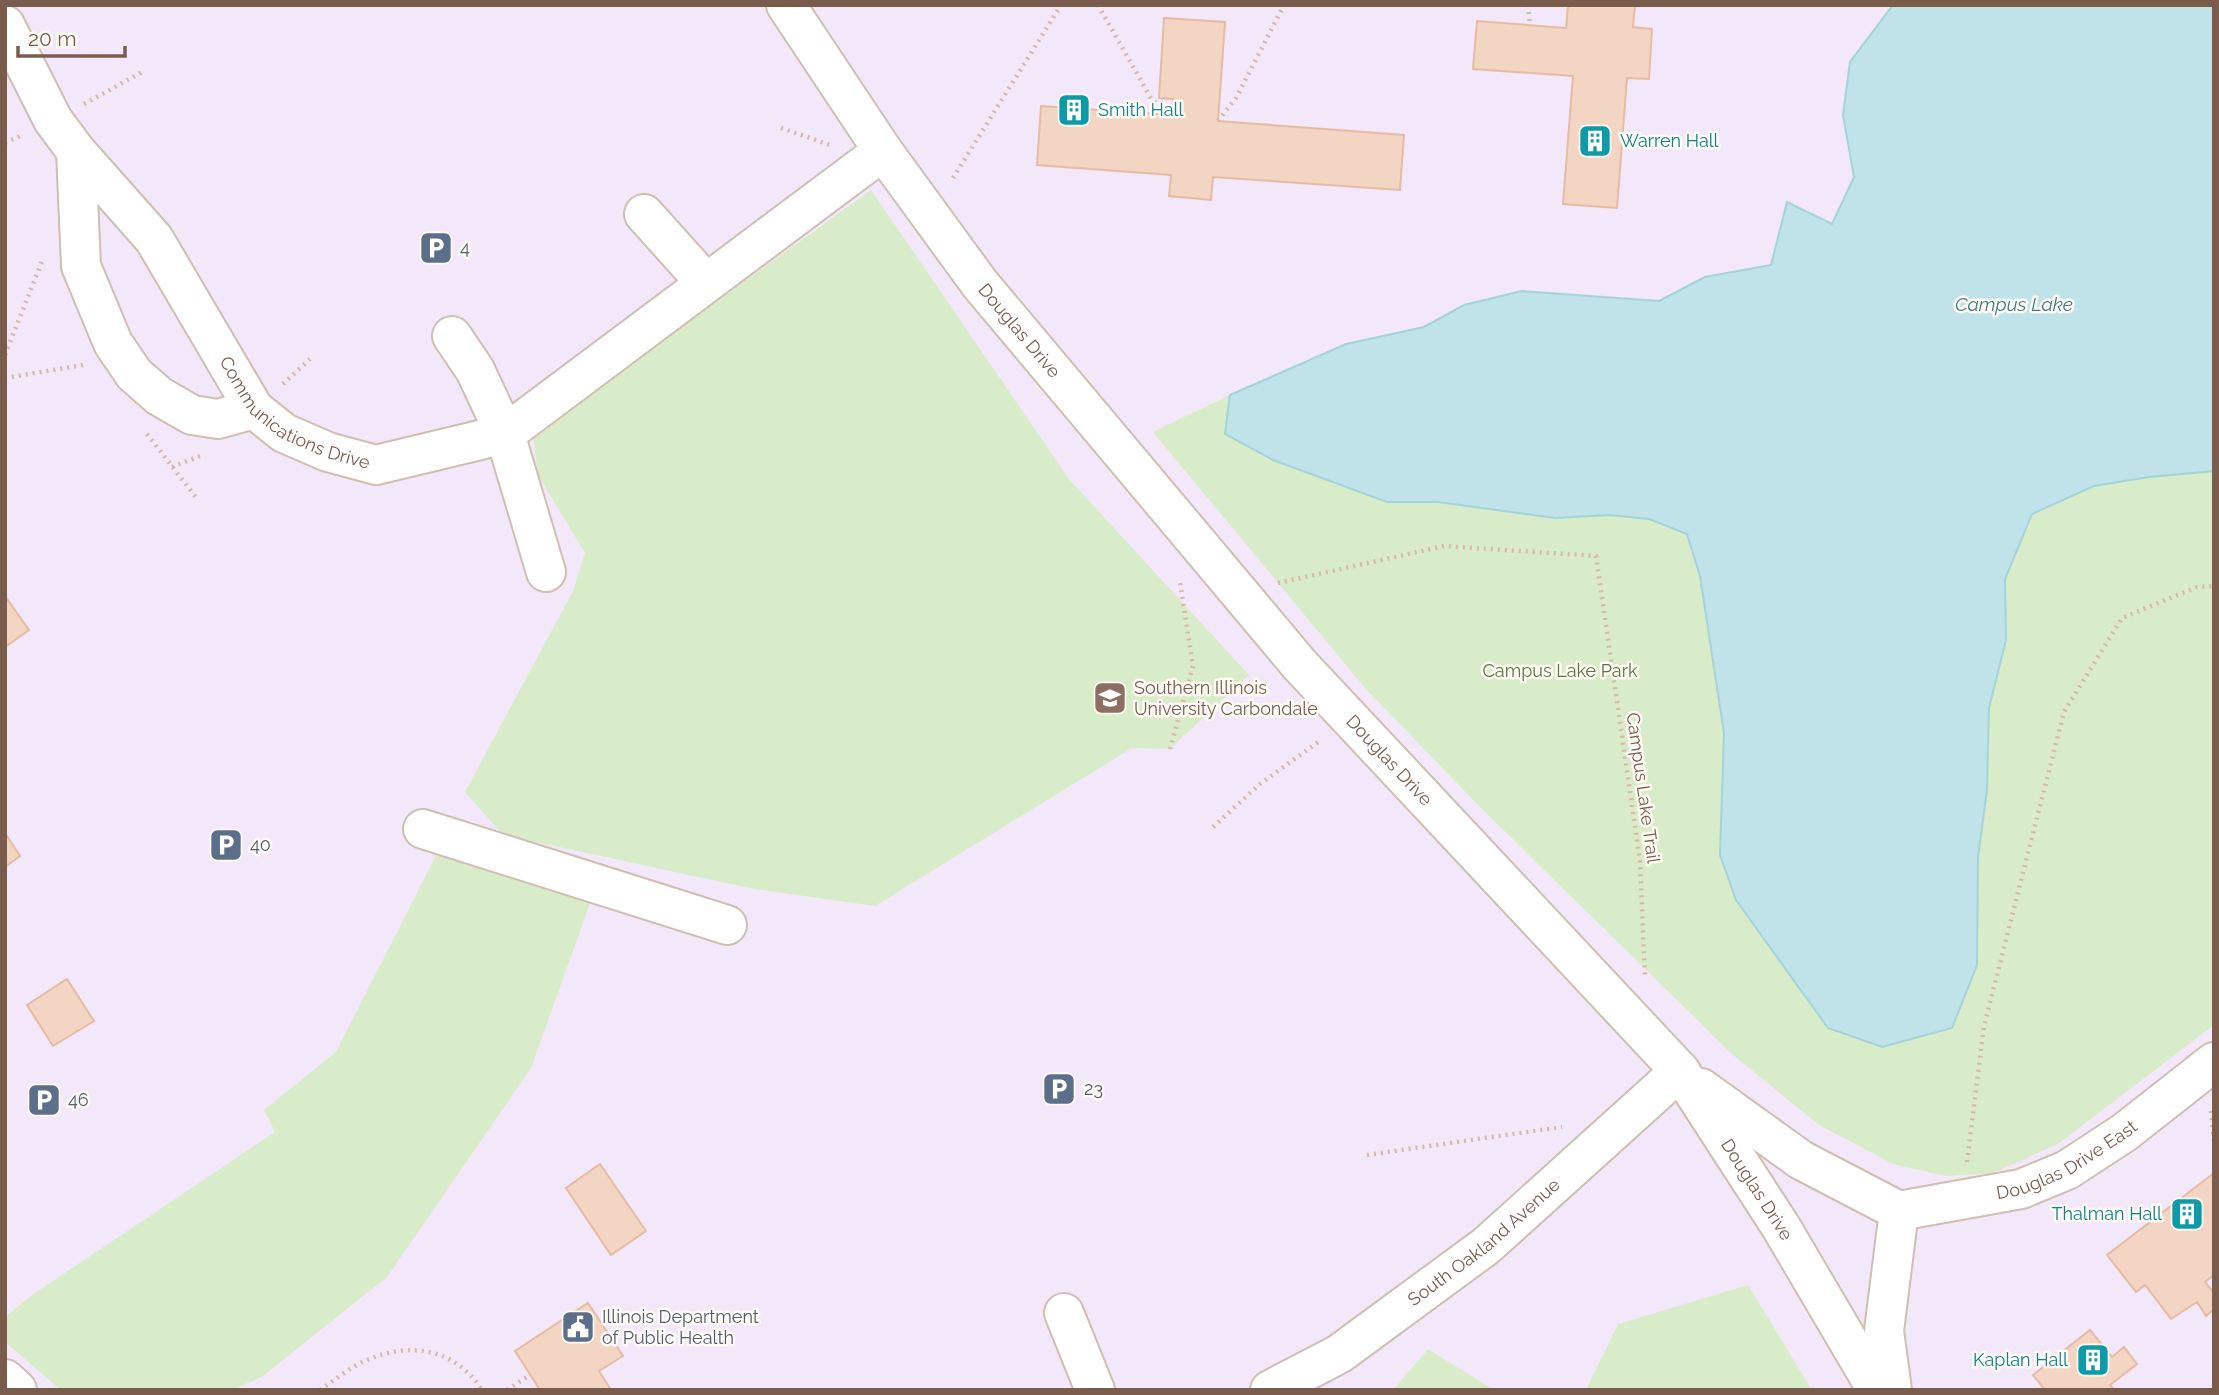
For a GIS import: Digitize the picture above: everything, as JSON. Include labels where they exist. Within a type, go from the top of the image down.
[{"type":"street","name":"Douglas Drive","points":[[786,5],[883,152],[980,284],[1298,664],[1680,1071],[1781,1227],[1877,1390]]},
{"type":"street","name":"Communications Drive","points":[[5,25],[54,120],[76,151],[153,239],[254,410],[284,433],[328,452],[376,465],[505,433],[883,152]]},
{"type":"street","points":[[76,151],[81,266],[113,343],[134,374],[159,397],[192,415],[218,419],[254,410]]},
{"type":"street","points":[[644,214],[706,283]]},
{"type":"street","points":[[452,336],[475,370],[505,433],[546,572]]},
{"type":"street","points":[[423,829],[727,925]]},
{"type":"street","name":"Douglas Drive East","points":[[1899,1211],[2021,1189],[2067,1170],[2125,1132],[2214,1062]]},
{"type":"street","points":[[1680,1071],[1801,1160],[1899,1211],[1884,1331],[1892,1390]]},
{"type":"street","name":"South Oakland Avenue","points":[[1270,1390],[1339,1354],[1486,1246],[1680,1071]]},
{"type":"street","points":[[1064,1313],[1095,1390]]},
{"type":"street","points":[[5,1379],[17,1390]]},
{"type":"path","points":[[953,178],[1061,5]]},
{"type":"path","points":[[1097,5],[1152,100],[1172,115]]},
{"type":"path","points":[[1217,121],[1236,98],[1284,5]]},
{"type":"path","points":[[1528,5],[1531,25]]},
{"type":"path","points":[[781,128],[841,149]]},
{"type":"path","points":[[5,355],[44,256]]},
{"type":"path","points":[[5,379],[94,364]]},
{"type":"path","points":[[141,426],[198,500]]},
{"type":"path","name":"Campus Lake Trail","points":[[1267,585],[1444,547],[1596,556],[1640,862],[1646,982]]},
{"type":"path","points":[[1170,749],[1193,666],[1178,572]]},
{"type":"path","points":[[1966,1171],[1984,1026],[2064,712],[2122,618],[2197,587],[2214,586]]},
{"type":"path","points":[[1213,827],[1260,784],[1321,740]]},
{"type":"path","points":[[2211,1110],[2214,1141]]},
{"type":"path","points":[[1367,1155],[1566,1126]]},
{"type":"path","points":[[320,1390],[365,1360],[405,1348],[446,1354],[476,1380],[482,1390]]},
{"type":"path","points":[[508,1390],[530,1375]]},
{"type":"shaded area","name":"Southern Illinois University Carbondale","points":[[5,5],[2214,5],[2214,1390],[5,1390]]},
{"type":"green space","points":[[871,190],[1069,479],[1249,675],[1170,749],[1132,748],[875,906],[754,889],[503,835],[465,792],[573,591],[585,553],[538,475],[533,434]]},
{"type":"green space","name":"Campus Lake Park","points":[[1230,395],[1225,434],[1387,502],[1438,502],[1555,518],[1610,515],[1649,519],[1687,534],[1700,576],[1724,733],[1720,855],[1736,900],[1828,1028],[1977,965],[1978,857],[1987,786],[1989,708],[2006,640],[2005,579],[2032,513],[2094,486],[2149,477],[2214,471],[2214,1025],[2058,1144],[1993,1173],[1946,1176],[1893,1164],[1819,1125],[1733,1055],[1481,808],[1365,688],[1153,432]]},
{"type":"green space","points":[[446,836],[597,884],[531,1068],[387,1277],[263,1376],[232,1390],[61,1390],[5,1342],[5,1317],[32,1295],[275,1132],[264,1110],[336,1052]]},
{"type":"green space","points":[[1748,1285],[1812,1390],[1586,1390],[1618,1324]]},
{"type":"green space","points":[[1428,1349],[1494,1390],[1393,1390]]},
{"type":"water","name":"Campus Lake","points":[[1893,5],[2214,5],[2214,471],[2149,477],[2094,486],[2032,514],[2005,579],[2006,640],[1989,708],[1987,790],[1978,857],[1977,965],[1952,1028],[1882,1047],[1828,1028],[1736,900],[1720,855],[1724,733],[1700,576],[1687,534],[1649,519],[1610,515],[1555,518],[1438,502],[1387,502],[1273,460],[1225,434],[1230,395],[1346,344],[1424,327],[1464,305],[1522,291],[1659,301],[1705,277],[1771,265],[1787,202],[1832,224],[1854,177],[1843,115],[1850,62]]},
{"type":"building","name":"Warren Hall","points":[[1568,5],[1635,5],[1633,27],[1652,29],[1649,79],[1627,78],[1617,208],[1563,204],[1573,76],[1473,69],[1477,21],[1566,28]]},
{"type":"building","name":"Smith Hall","points":[[1164,18],[1225,22],[1218,121],[1404,135],[1400,190],[1213,177],[1211,200],[1169,196],[1171,175],[1037,165],[1041,106],[1172,115],[1173,99],[1159,98]]},
{"type":"building","points":[[5,596],[29,630],[5,647]]},
{"type":"building","points":[[5,833],[20,856],[5,867]]},
{"type":"building","points":[[67,979],[94,1021],[53,1046],[27,1005]]},
{"type":"building","points":[[600,1164],[646,1231],[611,1255],[566,1188]]},
{"type":"building","name":"Thalman Hall","points":[[2214,1173],[2214,1275],[2205,1282],[2214,1293],[2214,1309],[2206,1316],[2197,1302],[2171,1319],[2145,1285],[2136,1292],[2107,1255]]},
{"type":"building","name":"Illinois Department of Public Health","points":[[588,1303],[623,1356],[599,1371],[611,1390],[540,1390],[515,1351]]},
{"type":"building","name":"Kaplan Hall","points":[[2090,1330],[2112,1357],[2124,1347],[2137,1364],[2110,1385],[2114,1390],[2045,1390],[2033,1375]]},
{"type":"place","name":"Smith Hall","points":[[1074,110]]},
{"type":"place","name":"Warren Hall","points":[[1595,141]]},
{"type":"place","name":"4","points":[[436,248]]},
{"type":"place","name":"Southern Illinois University Carbondale","points":[[1110,698]]},
{"type":"place","name":"40","points":[[226,845]]},
{"type":"place","name":"23","points":[[1059,1089]]},
{"type":"place","name":"46","points":[[44,1100]]},
{"type":"place","name":"Thalman Hall","points":[[2187,1214]]},
{"type":"place","name":"Illinois Department of Public Health","points":[[578,1327]]},
{"type":"place","name":"Kaplan Hall","points":[[2093,1360]]}]
